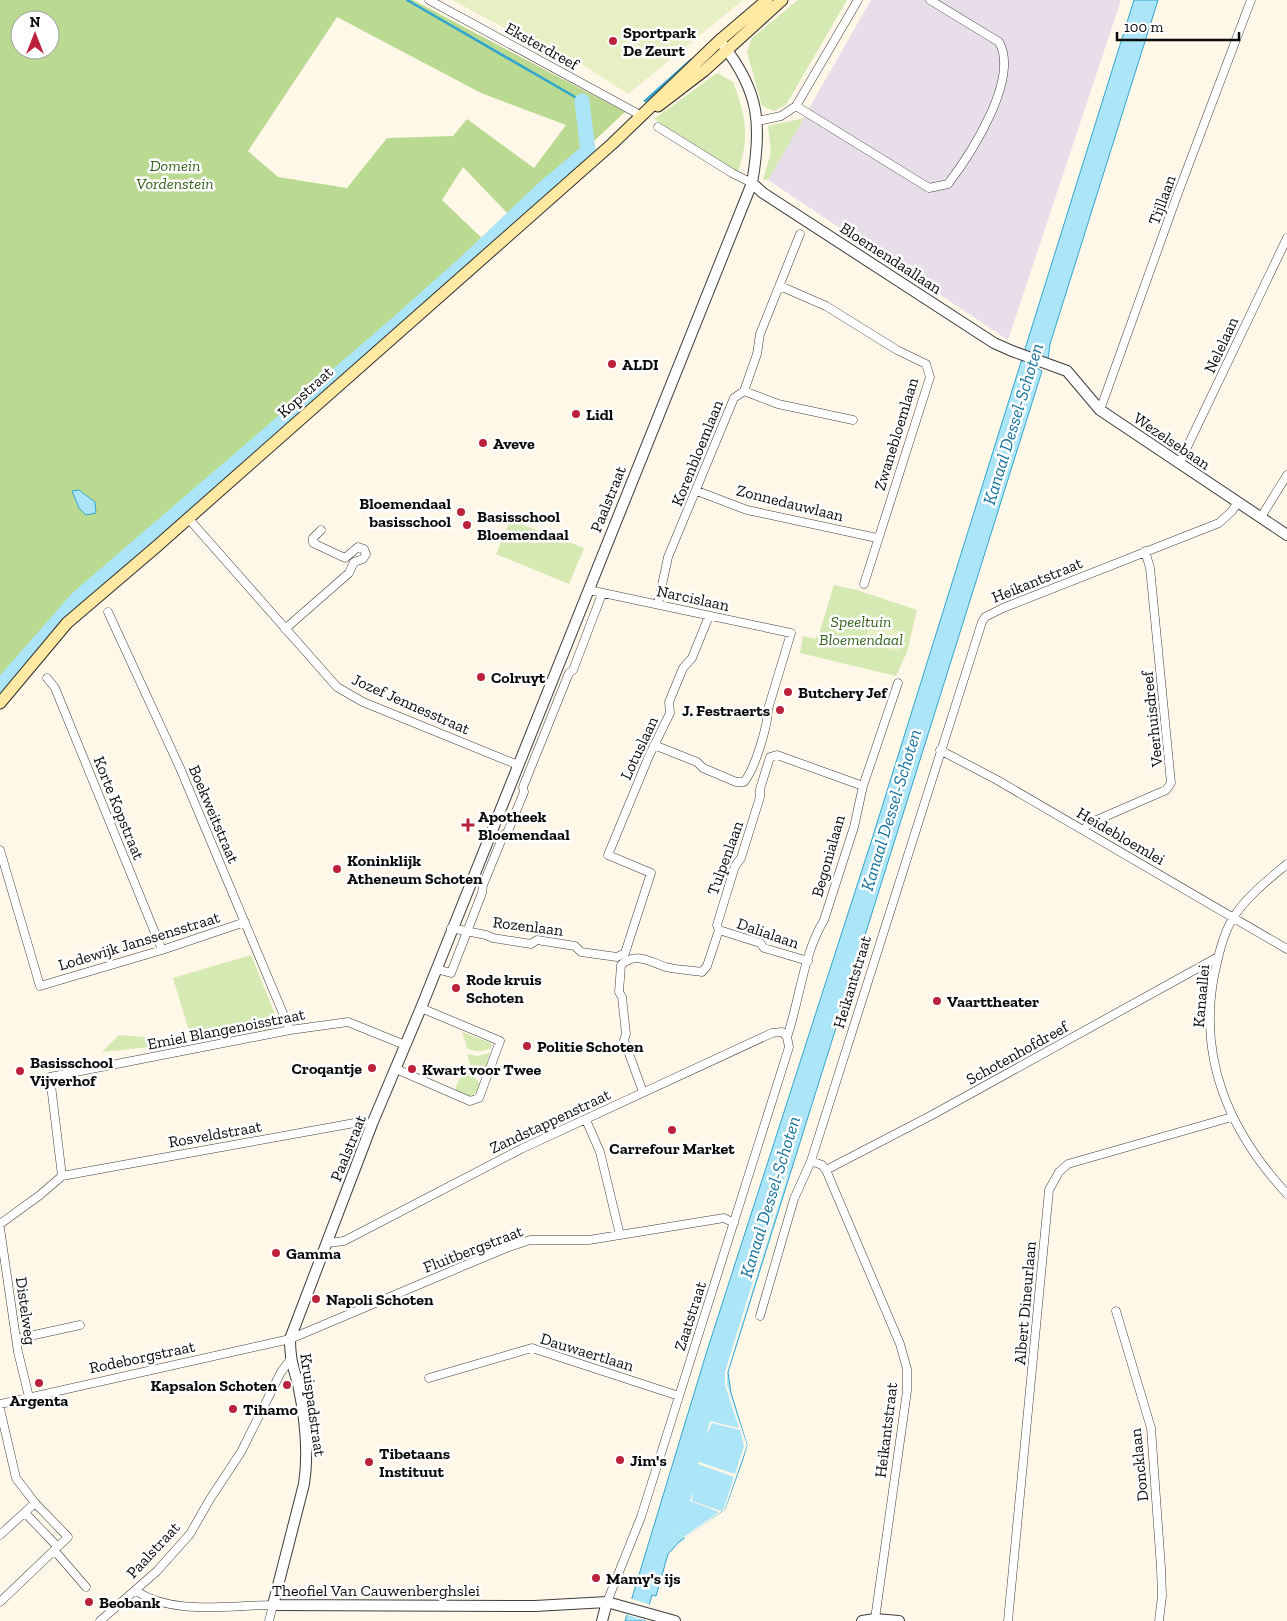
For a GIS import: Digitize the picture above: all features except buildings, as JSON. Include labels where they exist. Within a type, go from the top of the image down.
[{"type":"main road","name":"Kopstraat","points":[[0,703],[67,623],[642,116],[719,41],[767,0]]},
{"type":"main road","name":"Kopstraat","points":[[642,116],[671,98],[727,51],[782,0]]},
{"type":"street","name":"Eksterdreef","points":[[429,0],[642,116]]},
{"type":"street","points":[[758,121],[781,116],[796,106],[858,0]]},
{"type":"street","points":[[796,106],[929,188],[948,184],[962,166],[995,106],[1005,66],[1004,50],[1000,42],[930,0]]},
{"type":"street","name":"Tijllaan","points":[[1100,410],[1178,194],[1252,0]]},
{"type":"street","name":"Paalstraat","points":[[290,1339],[372,1124],[421,1008],[451,928],[590,590],[752,183],[758,138],[758,121],[748,84],[719,41]]},
{"type":"street","points":[[658,127],[732,173],[752,183]]},
{"type":"street","name":"Bloemendaallaan","points":[[752,183],[763,194],[994,343],[1050,364]]},
{"type":"street","name":"Korenbloemlaan","points":[[658,604],[668,557],[734,398],[744,391],[757,354],[760,334],[800,234]]},
{"type":"street","name":"Nelelaan","points":[[1179,464],[1287,238]]},
{"type":"street","name":"Zwanebloemlaan","points":[[780,286],[826,306],[897,350],[926,364],[930,377],[877,538],[864,584]]},
{"type":"street","name":"Wezelsebaan","points":[[1050,364],[1067,370],[1100,410],[1287,534]]},
{"type":"street","points":[[744,391],[778,404],[853,420]]},
{"type":"street","points":[[1261,517],[1287,475]]},
{"type":"street","name":"Zonnedauwlaan","points":[[697,491],[747,510],[877,538]]},
{"type":"street","name":"Heikantstraat","points":[[760,1316],[794,1199],[811,1161],[940,750],[985,617],[1003,608],[1219,523],[1232,511],[1238,502]]},
{"type":"street","name":"Jozef Jennesstraat","points":[[188,518],[337,687],[363,702],[518,764]]},
{"type":"street","points":[[321,530],[313,538],[313,543],[345,558],[354,562],[363,559],[366,554],[364,549],[358,547],[345,558]]},
{"type":"street","name":"Veerhuisdreef","points":[[1083,830],[1090,823],[1166,790],[1171,783],[1159,646],[1150,568],[1145,551]]},
{"type":"street","points":[[285,629],[349,573],[354,562]]},
{"type":"street","name":"Narcislaan","points":[[590,590],[791,633],[768,709],[768,720],[760,746],[744,782],[728,779],[703,768],[697,762],[654,745]]},
{"type":"street","points":[[436,969],[451,973],[482,893],[483,885],[524,792],[523,787],[569,673],[573,670],[602,594]]},
{"type":"street","name":"Boekweitstraat","points":[[108,612],[180,768],[290,1030]]},
{"type":"street","name":"Lotuslaan","points":[[626,950],[651,873],[608,855],[654,745],[670,713],[669,702],[682,668],[692,658],[709,616]]},
{"type":"street","name":"Korte Kopstraat","points":[[47,678],[55,688],[162,950]]},
{"type":"street","name":"Begonialaan","points":[[787,1037],[808,961],[846,851],[863,786],[898,683]]},
{"type":"street","name":"Heidebloemlei","points":[[940,750],[990,776],[1287,949]]},
{"type":"street","name":"Tulpenlaan","points":[[644,1092],[624,1040],[626,1034],[622,997],[619,992],[621,965],[631,958],[636,958],[658,962],[663,966],[702,972],[707,966],[718,930],[717,924],[735,866],[741,858],[747,841],[770,757],[776,755],[863,786]]},
{"type":"street","name":"Lodewijk Janssensstraat","points":[[0,850],[40,986],[162,950],[245,922]]},
{"type":"street","name":"Kanaallei","points":[[1287,864],[1262,885],[1233,918],[1218,957],[1210,1010],[1210,1036],[1219,1086],[1232,1117],[1254,1155],[1287,1194]]},
{"type":"street","name":"Rozenlaan","points":[[451,928],[491,938],[531,944],[537,940],[575,946],[582,952],[617,957],[626,950]]},
{"type":"street","name":"Dalialaan","points":[[718,930],[760,943],[764,948],[808,961]]},
{"type":"street","name":"Schotenhofdreef","points":[[826,1170],[932,1115],[1218,957]]},
{"type":"street","points":[[396,1069],[470,1101],[479,1098],[498,1053],[500,1042],[421,1008]]},
{"type":"street","name":"Emiel Blangenoisstraat","points":[[62,1176],[50,1077],[290,1030],[348,1022],[405,1045]]},
{"type":"street","name":"Zandstappenstraat","points":[[327,1242],[344,1241],[504,1158],[772,1033],[782,1032],[787,1037]]},
{"type":"street","name":"Zaatstraat","points":[[607,1602],[640,1517],[679,1396],[789,1047],[787,1037]]},
{"type":"street","name":"Albert Dineurlaan","points":[[1008,1621],[1049,1190],[1054,1180],[1068,1164],[1232,1117]]},
{"type":"street","points":[[586,1120],[600,1152],[620,1235]]},
{"type":"street","name":"Rosveldstraat","points":[[62,1176],[360,1122],[372,1124]]},
{"type":"street","points":[[811,1161],[822,1165],[826,1170]]},
{"type":"street","name":"Heikantstraat","points":[[826,1170],[892,1322],[907,1369],[907,1391],[875,1619]]},
{"type":"street","points":[[0,1226],[62,1176]]},
{"type":"street","name":"Fluitbergstraat","points":[[290,1339],[506,1248],[530,1240],[589,1240],[724,1218],[734,1223]]},
{"type":"street","name":"Distelweg","points":[[0,1226],[16,1339],[28,1397]]},
{"type":"street","name":"Doncklaan","points":[[1116,1310],[1150,1428],[1161,1568],[1162,1596],[1159,1621]]},
{"type":"street","points":[[16,1339],[80,1325]]},
{"type":"street","name":"Kruispadstraat","points":[[269,1621],[304,1484],[307,1465],[301,1402],[290,1360],[290,1339]]},
{"type":"street","name":"Rodeborgstraat","points":[[0,1404],[290,1339]]},
{"type":"street","name":"Dauwaertlaan","points":[[429,1378],[532,1348],[679,1396]]},
{"type":"street","name":"Paalstraat","points":[[100,1621],[157,1571],[190,1534],[210,1499],[241,1452],[281,1372],[290,1360]]},
{"type":"street","points":[[0,1410],[16,1478],[35,1503],[68,1537],[0,1602]]},
{"type":"street","points":[[0,1535],[35,1503]]},
{"type":"street","points":[[25,1512],[86,1587]]},
{"type":"street","name":"Theofiel Van Cauwenberghslei","points":[[136,1591],[147,1598],[169,1606],[534,1606],[607,1602],[623,1604],[671,1620]]},
{"type":"street","points":[[602,1621],[607,1602]]},
{"type":"street","points":[[862,1621],[875,1619],[900,1621]]},
{"type":"shaded area","points":[[871,0],[1121,0],[1008,340],[768,180]]},
{"type":"green space","name":"Domein Vordenstein","points":[[0,0],[413,0],[625,112],[512,218],[463,167],[442,200],[486,242],[81,599],[0,692]],"holes":[[[337,17],[481,93],[566,125],[534,168],[467,119],[453,136],[387,138],[347,188],[278,177],[248,151]],[[79,490],[95,503],[79,508],[72,491]]]},
{"type":"green space","name":"Sportpark De Zeurt","points":[[452,0],[743,0],[628,94],[583,65],[508,30]]},
{"type":"green space","points":[[798,0],[847,0],[786,105],[774,111],[762,106],[747,52],[752,38]]},
{"type":"green space","points":[[717,73],[733,82],[741,106],[745,136],[738,172],[654,119]]},
{"type":"green space","points":[[804,118],[768,180],[763,179],[771,152],[768,126]]},
{"type":"green space","points":[[510,520],[584,548],[569,584],[496,554]]},
{"type":"green space","name":"Speeltuin Bloemendaal","points":[[834,585],[857,590],[917,610],[907,652],[896,676],[800,653],[803,636],[815,639],[819,634]]},
{"type":"green space","points":[[869,624],[904,632],[900,652],[864,643]]},
{"type":"green space","points":[[251,955],[277,1019],[271,1030],[192,1041],[173,978]]},
{"type":"green space","points":[[462,1032],[491,1043],[491,1049],[482,1051],[470,1050],[467,1048]]},
{"type":"green space","points":[[119,1035],[167,1039],[168,1045],[102,1052]]},
{"type":"green space","points":[[490,1053],[483,1077],[479,1077],[471,1067],[467,1054],[477,1056]]},
{"type":"green space","points":[[466,1066],[480,1084],[476,1093],[469,1097],[456,1092],[456,1086]]},
{"type":"water","name":"Kanaal Dessel-Schoten","points":[[1134,0],[1158,0],[1050,344],[1048,359],[1039,357],[1037,368],[1042,371],[728,1372],[731,1393],[747,1445],[743,1459],[725,1509],[679,1542],[668,1554],[656,1596],[652,1595],[645,1621],[625,1621],[706,1354],[872,839]]},
{"type":"water","points":[[79,490],[95,502],[96,513],[86,515],[79,508],[72,491]]},
{"type":"pier","points":[[786,1174],[788,1174],[727,1373],[727,1385],[747,1445],[725,1509],[687,1537],[688,1539],[674,1533],[684,1537],[719,1512],[690,1501],[693,1491],[692,1501],[721,1511],[724,1508],[734,1477],[698,1464],[699,1462],[735,1474],[744,1446],[740,1430],[712,1423],[706,1436],[710,1421],[739,1428],[725,1385],[725,1372]]},
{"type":"pier","points":[[629,1598],[651,1605],[648,1621],[624,1614]]},
{"type":"waterway","points":[[407,0],[582,101]]},
{"type":"waterway","points":[[645,101],[691,60]]},
{"type":"waterway","points":[[0,687],[78,598],[391,329],[463,265],[543,189],[588,151],[582,101]]},
{"type":"place","name":"Sportpark De Zeurt","points":[[613,41]]},
{"type":"place","name":"ALDI","points":[[612,364]]},
{"type":"place","name":"Lidl","points":[[576,414]]},
{"type":"place","name":"Aveve","points":[[483,443]]},
{"type":"place","name":"Bloemendaal basisschool","points":[[461,512]]},
{"type":"place","name":"Basisschool Bloemendaal","points":[[467,525]]},
{"type":"place","name":"Colruyt","points":[[481,677]]},
{"type":"place","name":"Butchery Jef","points":[[788,692]]},
{"type":"place","name":"J. Festraerts","points":[[780,710]]},
{"type":"place","name":"Apotheek Bloemendaal","points":[[468,825]]},
{"type":"place","name":"Koninklijk Atheneum Schoten","points":[[337,869]]},
{"type":"place","name":"Rode kruis Schoten","points":[[456,988]]},
{"type":"place","name":"Vaarttheater","points":[[937,1001]]},
{"type":"place","name":"Politie Schoten","points":[[527,1046]]},
{"type":"place","name":"Croqantje","points":[[372,1068]]},
{"type":"place","name":"Kwart voor Twee","points":[[412,1069]]},
{"type":"place","name":"Basisschool Vijverhof","points":[[20,1071]]},
{"type":"place","name":"Carrefour Market","points":[[672,1130]]},
{"type":"place","name":"Gamma","points":[[276,1253]]},
{"type":"place","name":"Napoli Schoten","points":[[316,1299]]},
{"type":"place","name":"Argenta","points":[[39,1383]]},
{"type":"place","name":"Kapsalon Schoten","points":[[287,1385]]},
{"type":"place","name":"Tihamo","points":[[233,1409]]},
{"type":"place","name":"Jim's","points":[[620,1460]]},
{"type":"place","name":"Tibetaans Instituut","points":[[369,1462]]},
{"type":"place","name":"Mamy's ijs","points":[[596,1578]]},
{"type":"place","name":"Beobank","points":[[89,1602]]}]
